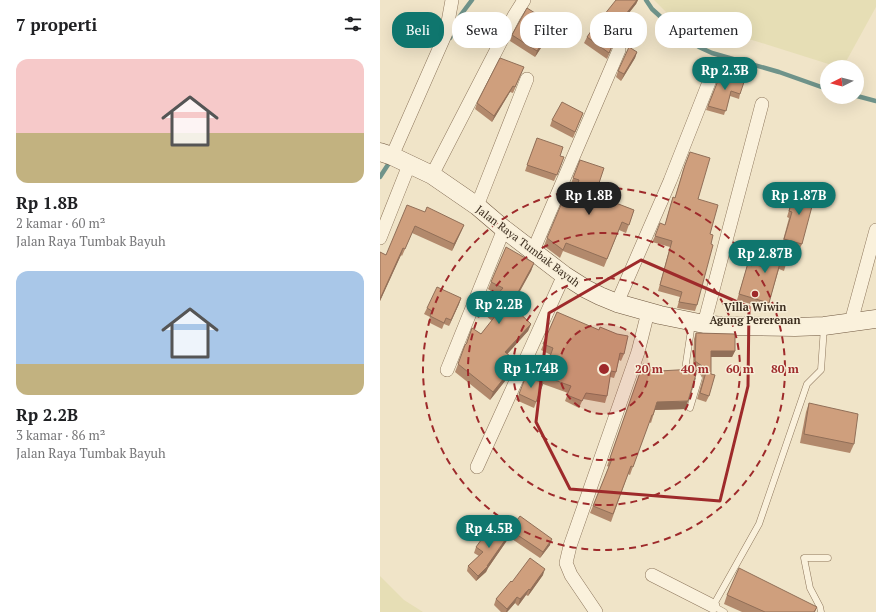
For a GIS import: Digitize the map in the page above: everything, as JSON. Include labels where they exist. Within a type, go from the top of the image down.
[{"type":"street","points":[[380,238],[396,158],[446,33],[452,0]]},
{"type":"street","points":[[432,176],[514,16],[524,0]]},
{"type":"street","points":[[533,251],[619,50]]},
{"type":"street","points":[[617,302],[670,180],[713,72]]},
{"type":"street","points":[[476,206],[528,79]]},
{"type":"street","points":[[698,323],[762,104]]},
{"type":"street","name":"Jalan Raya Tumbak Bayuh","points":[[396,158],[432,176],[476,206],[564,275],[586,289],[617,302],[648,312],[698,323],[722,326],[824,326],[876,319]]},
{"type":"street","points":[[447,370],[504,229]]},
{"type":"street","points":[[851,322],[876,230]]},
{"type":"street","points":[[477,468],[564,275]]},
{"type":"street","points":[[596,612],[570,575],[566,562],[570,546],[638,352],[648,312]]},
{"type":"street","points":[[652,575],[719,609]]},
{"type":"lane","points":[[690,408],[699,378],[698,375],[686,368],[698,323]]},
{"type":"lane","points":[[719,609],[759,524],[807,384],[821,370],[824,326]]},
{"type":"lane","points":[[821,612],[810,588],[804,558],[828,558]]},
{"type":"highlighted area","points":[[641,260],[749,307],[748,386],[720,501],[570,489],[536,422],[549,313]]},
{"type":"shaded area","points":[[654,0],[876,0],[876,7],[847,60],[820,60],[820,61],[752,40],[752,12],[666,12]]},
{"type":"shaded area","points":[[380,576],[404,600],[423,612],[380,612]]},
{"type":"building","points":[[616,0],[637,0],[628,12],[606,12]]},
{"type":"building","points":[[527,8],[533,12],[525,12]]},
{"type":"building","points":[[520,21],[520,40],[512,35]]},
{"type":"building","points":[[602,48],[611,48],[609,53]]},
{"type":"building","points":[[629,48],[637,52],[624,74],[618,71]]},
{"type":"building","points":[[500,58],[524,67],[515,87],[513,86],[494,116],[477,103]]},
{"type":"building","points":[[721,73],[745,79],[740,94],[731,91],[726,111],[708,106]]},
{"type":"building","points":[[562,102],[583,113],[575,132],[552,120]]},
{"type":"building","points":[[537,138],[563,147],[560,156],[564,157],[557,175],[527,165]]},
{"type":"building","points":[[690,152],[710,158],[698,199],[718,205],[710,234],[713,235],[711,244],[713,245],[697,305],[679,302],[682,292],[660,285],[672,241],[655,236],[660,223],[665,225],[673,197],[675,198]]},
{"type":"building","points":[[580,160],[604,168],[595,195],[634,210],[629,225],[622,222],[607,259],[566,243],[563,250],[547,238],[563,200],[570,203],[579,180],[573,178]]},
{"type":"building","points":[[795,189],[815,195],[802,244],[784,239],[792,212],[789,211]]},
{"type":"building","points":[[407,205],[425,212],[427,207],[464,225],[454,244],[415,226],[405,249],[403,248],[380,299],[380,252],[386,255]]},
{"type":"building","points":[[772,241],[791,247],[786,265],[780,263],[769,303],[739,294],[748,263],[764,267]]},
{"type":"building","points":[[506,247],[534,263],[511,305],[531,324],[505,352],[515,360],[509,367],[512,368],[493,392],[458,364],[472,328],[481,334],[496,315],[487,306],[503,288],[491,282]]},
{"type":"building","points":[[437,287],[461,298],[451,320],[446,318],[444,323],[430,316],[432,311],[427,308]]},
{"type":"building","points":[[557,312],[599,330],[600,327],[617,334],[628,336],[624,354],[620,353],[616,372],[611,371],[607,396],[586,393],[582,401],[567,395],[571,386],[543,376],[553,348],[543,344]]},
{"type":"building","points":[[696,333],[735,334],[735,351],[711,351],[711,374],[715,375],[709,396],[700,393],[706,372],[702,366],[695,361]]},
{"type":"building","points":[[643,364],[659,371],[695,369],[697,371],[688,401],[657,402],[633,467],[631,466],[613,514],[593,506],[612,459],[610,458]]},
{"type":"building","points":[[526,376],[543,383],[536,402],[519,394]]},
{"type":"building","points":[[809,403],[858,414],[854,444],[804,434]]},
{"type":"building","points":[[520,516],[552,539],[543,552],[510,530]]},
{"type":"building","points":[[492,525],[502,532],[505,529],[510,533],[488,566],[478,576],[468,566],[483,552],[476,547]]},
{"type":"building","points":[[530,558],[545,569],[530,590],[529,589],[520,599],[517,597],[507,609],[496,599],[511,581],[512,582]]},
{"type":"building","points":[[739,568],[817,607],[814,612],[765,612],[727,595]]},
{"type":"waterway","points":[[450,38],[460,16],[472,0]]},
{"type":"waterway","points":[[646,0],[652,9],[674,29],[699,47],[712,53],[779,72],[820,87]]},
{"type":"waterway","points":[[864,98],[876,101]]},
{"type":"waterway","points":[[380,177],[391,160]]},
{"type":"place","name":"Villa Wiwin Agung Pererenan","points":[[755,294]]}]
